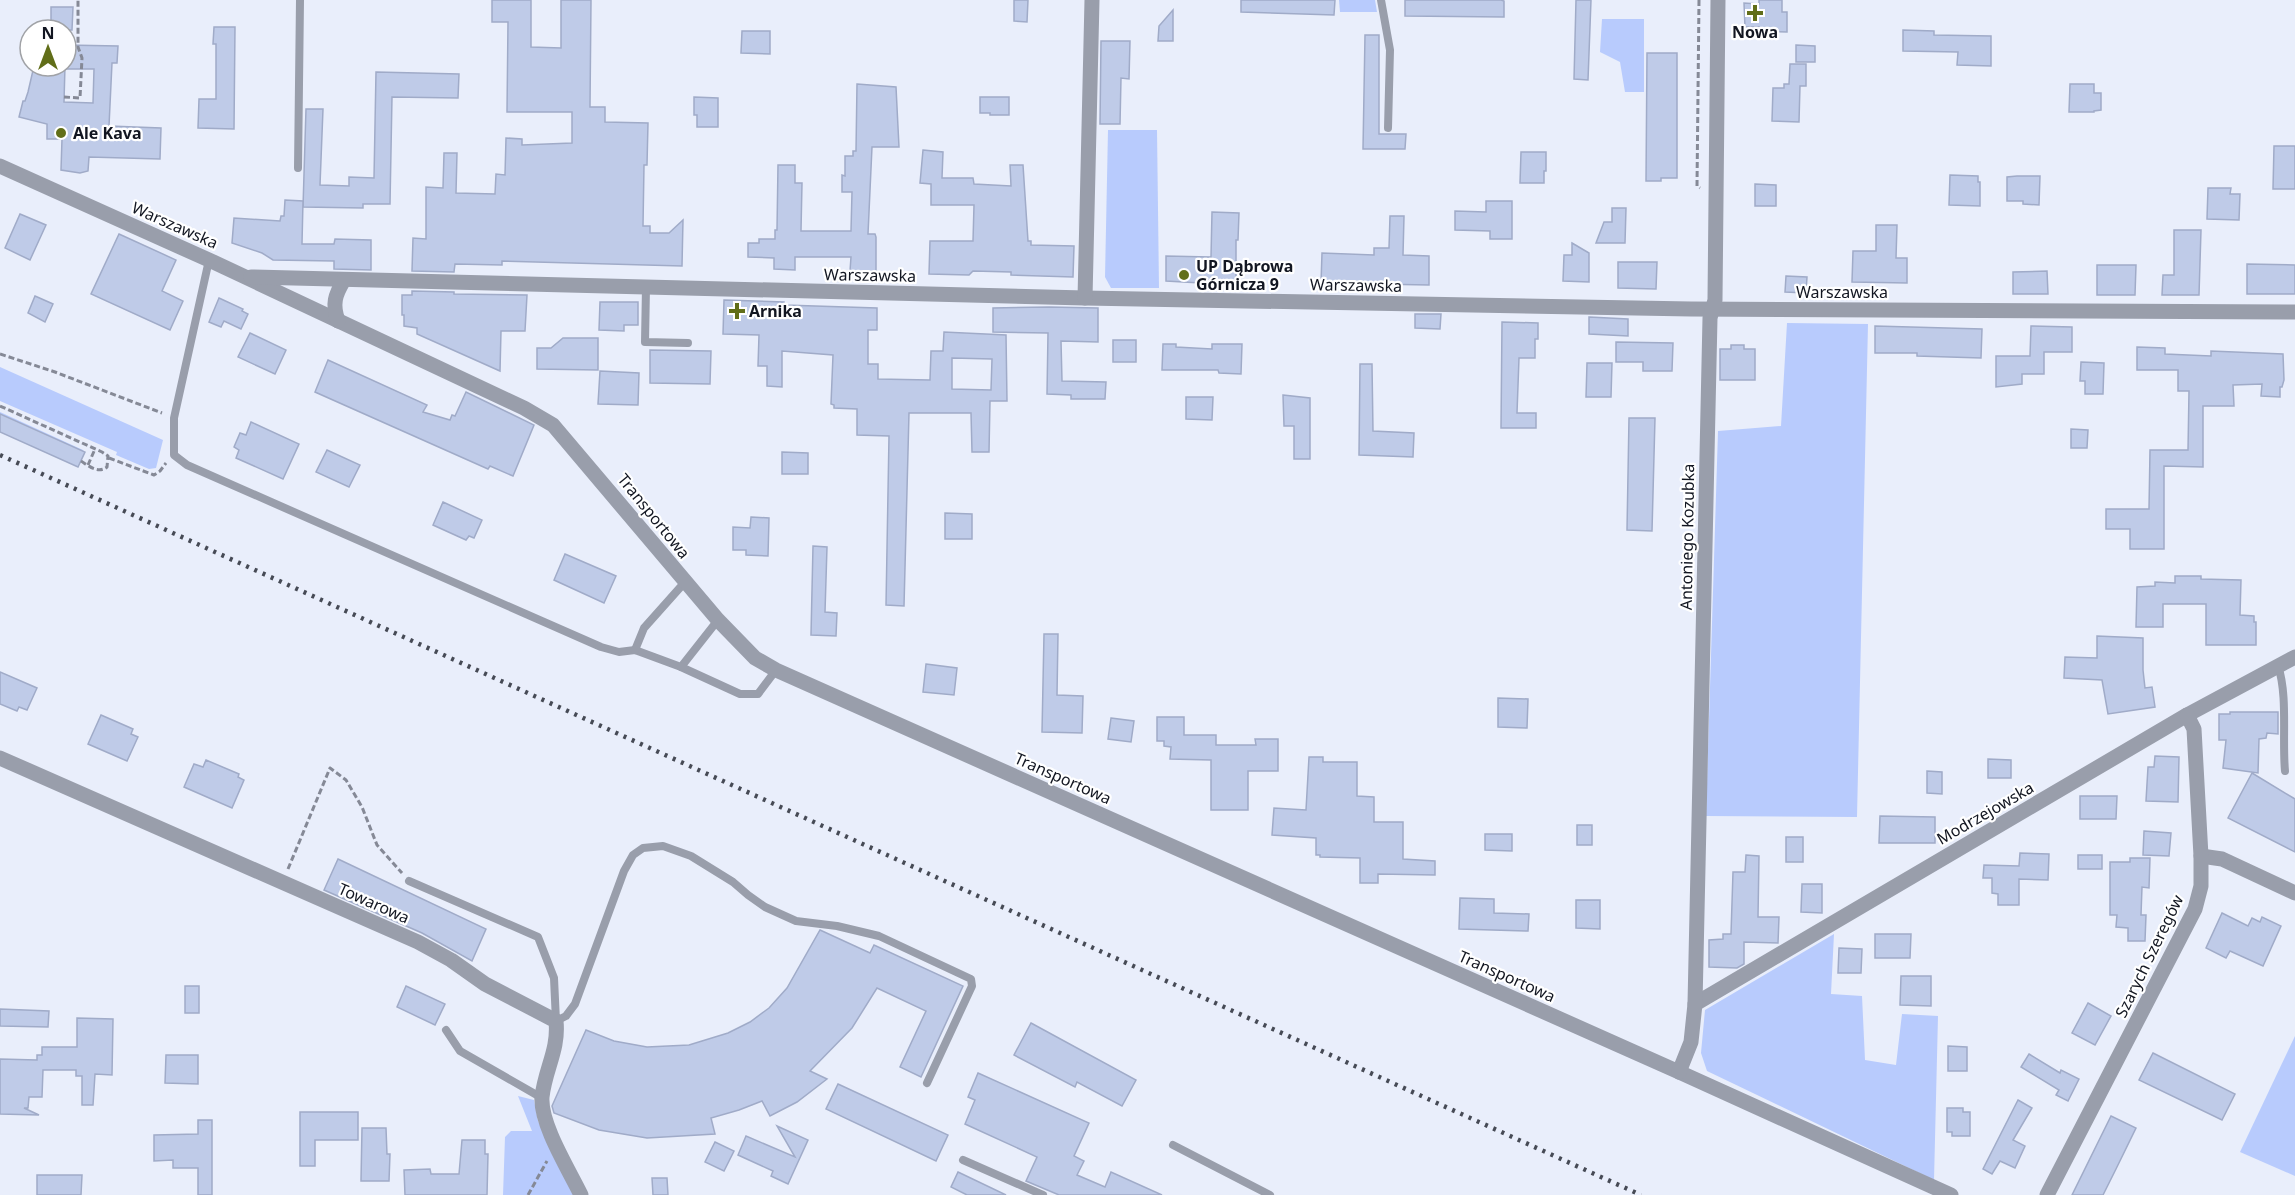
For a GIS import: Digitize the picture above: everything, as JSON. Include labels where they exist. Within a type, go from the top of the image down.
[{"type":"street","points":[[1084,298],[1092,0]]},
{"type":"street","name":"Antoniego Kozubka","points":[[1679,1072],[1691,1042],[1695,1004],[1710,318],[1715,300],[1718,0]]},
{"type":"street","name":"Warszawska","points":[[0,166],[245,277],[1084,298],[1713,309],[2295,312]]},
{"type":"street","name":"Transportowa","points":[[245,277],[525,408],[553,425],[718,620],[755,658],[776,670],[1951,1195]]},
{"type":"street","points":[[338,321],[333,307],[336,293],[344,280]]},
{"type":"street","name":"Modrzejowska","points":[[1695,1004],[2187,715],[2295,657]]},
{"type":"street","name":"Szarych Szeregów","points":[[2047,1195],[2195,909],[2201,886],[2201,856],[2194,729],[2187,715]]},
{"type":"street","name":"Towarowa","points":[[0,758],[435,951],[485,984],[556,1020]]},
{"type":"street","points":[[2201,856],[2222,859],[2295,893]]},
{"type":"street","points":[[556,1020],[557,1041],[542,1098],[544,1118],[581,1195]]},
{"type":"lane","points":[[298,168],[300,0]]},
{"type":"lane","points":[[1381,0],[1390,50],[1388,128]]},
{"type":"lane","points":[[209,260],[174,418],[174,455],[188,465],[601,647],[618,652],[635,650],[681,667],[740,694],[758,694],[776,670]]},
{"type":"lane","points":[[646,287],[645,342],[688,343]]},
{"type":"lane","points":[[635,650],[644,628],[685,582]]},
{"type":"lane","points":[[681,667],[718,620]]},
{"type":"lane","points":[[2278,666],[2283,680],[2285,771]]},
{"type":"lane","points":[[409,881],[538,937],[554,978],[556,1020],[566,1016],[575,1004],[624,871],[633,855],[643,848],[663,846],[692,856],[733,882],[765,907],[796,921],[837,926],[879,936],[971,979],[972,986],[927,1083]]},
{"type":"lane","points":[[446,1030],[460,1051],[542,1098]]},
{"type":"lane","points":[[1173,1145],[1270,1195]]},
{"type":"lane","points":[[963,1160],[1043,1195]]},
{"type":"path","points":[[64,98],[80,98],[82,58],[78,47],[78,0]]},
{"type":"path","points":[[0,354],[55,372],[174,418]]},
{"type":"path","points":[[0,406],[105,453],[109,458],[154,475],[174,455]]},
{"type":"path","points":[[88,465],[95,449]]},
{"type":"path","points":[[81,461],[96,469],[103,469],[108,465],[109,458]]},
{"type":"path","points":[[282,882],[330,768],[346,780],[362,807],[377,845],[409,881]]},
{"type":"path","points":[[528,1195],[548,1159],[559,1151]]},
{"type":"shaded area","points":[[1339,0],[1375,0],[1377,12],[1340,12]]},
{"type":"shaded area","points":[[1602,19],[1644,19],[1644,92],[1625,92],[1620,62],[1600,52]]},
{"type":"shaded area","points":[[1108,130],[1157,130],[1159,288],[1111,288],[1105,277]]},
{"type":"shaded area","points":[[1787,323],[1868,324],[1857,817],[1706,816],[1718,431],[1781,426]]},
{"type":"shaded area","points":[[0,367],[163,440],[156,468],[149,469],[116,455],[117,452],[0,401]]},
{"type":"shaded area","points":[[0,412],[83,450],[84,452],[0,414]]},
{"type":"shaded area","points":[[1834,934],[1831,994],[1862,996],[1865,1060],[1896,1065],[1902,1014],[1938,1016],[1934,1180],[1707,1071],[1701,1053],[1705,1010]]},
{"type":"shaded area","points":[[2295,1036],[2295,1176],[2240,1152]]},
{"type":"shaded area","points":[[518,1096],[534,1100],[538,1121],[574,1195],[503,1195],[505,1137],[511,1131],[532,1131]]},
{"type":"building","points":[[492,0],[531,0],[531,47],[561,48],[561,0],[591,0],[590,107],[605,107],[605,122],[648,123],[647,165],[644,165],[643,226],[650,226],[650,233],[669,233],[683,220],[682,266],[502,261],[502,265],[455,264],[454,272],[412,271],[413,238],[426,239],[426,187],[443,188],[444,153],[457,153],[456,193],[495,194],[496,174],[505,175],[506,138],[522,139],[522,145],[572,143],[572,112],[507,112],[508,22],[492,22]]},
{"type":"building","points":[[1014,0],[1028,0],[1027,22],[1014,21]]},
{"type":"building","points":[[1241,0],[1335,0],[1334,15],[1241,12]]},
{"type":"building","points":[[1405,0],[1501,0],[1504,1],[1504,17],[1405,16]]},
{"type":"building","points":[[1576,0],[1591,0],[1588,80],[1574,79]]},
{"type":"building","points":[[1759,0],[1782,0],[1782,12],[1787,12],[1787,32],[1759,31],[1759,27],[1745,27],[1744,3],[1759,4]]},
{"type":"building","points":[[51,7],[73,7],[73,18],[51,18]]},
{"type":"building","points":[[1173,10],[1173,41],[1158,41],[1159,26]]},
{"type":"building","points":[[214,27],[235,27],[234,129],[198,128],[199,99],[216,99]]},
{"type":"building","points":[[1903,30],[1934,31],[1934,35],[1991,36],[1991,66],[1957,65],[1958,52],[1903,51]]},
{"type":"building","points":[[742,31],[770,31],[770,54],[741,53]]},
{"type":"building","points":[[1365,35],[1379,35],[1379,134],[1406,134],[1405,149],[1363,149]]},
{"type":"building","points":[[1101,41],[1130,41],[1129,79],[1121,78],[1120,124],[1100,124]]},
{"type":"building","points":[[78,45],[118,46],[117,63],[112,63],[109,126],[161,128],[160,159],[89,157],[88,171],[80,173],[61,170],[62,139],[47,139],[47,124],[19,117],[31,78],[65,78],[64,102],[93,103],[94,69],[78,69]]},
{"type":"building","points":[[1796,45],[1815,46],[1815,62],[1796,62]]},
{"type":"building","points":[[1647,53],[1677,53],[1677,178],[1661,178],[1661,181],[1646,181]]},
{"type":"building","points":[[1790,64],[1806,64],[1806,86],[1800,86],[1799,122],[1772,121],[1773,88],[1784,88],[1784,84],[1789,84]]},
{"type":"building","points":[[376,72],[459,74],[458,98],[392,97],[390,204],[363,204],[363,208],[303,207],[306,109],[323,109],[320,185],[349,186],[349,177],[374,178]]},
{"type":"building","points":[[857,84],[896,87],[899,147],[872,147],[868,234],[875,234],[876,237],[876,272],[850,271],[851,257],[795,257],[795,270],[774,269],[774,258],[748,257],[748,243],[759,243],[759,239],[775,239],[778,165],[795,165],[795,183],[802,183],[801,231],[851,231],[852,192],[842,192],[842,175],[845,176],[845,156],[853,156],[853,151],[856,151]]},
{"type":"building","points":[[2070,84],[2094,84],[2094,93],[2101,93],[2101,110],[2069,112]]},
{"type":"building","points":[[694,97],[718,98],[718,127],[697,127]]},
{"type":"building","points":[[980,97],[1009,97],[1009,115],[980,113]]},
{"type":"building","points":[[2274,146],[2295,146],[2295,189],[2273,189]]},
{"type":"building","points":[[923,150],[943,152],[942,178],[973,178],[974,184],[1011,186],[1010,165],[1023,165],[1028,241],[1031,241],[1031,245],[1074,246],[1073,277],[973,271],[969,275],[929,274],[930,241],[973,241],[974,205],[931,205],[931,184],[920,183]]},
{"type":"building","points":[[1521,152],[1546,152],[1544,183],[1520,183]]},
{"type":"building","points":[[1950,175],[1978,176],[1980,206],[1949,205]]},
{"type":"building","points":[[2040,176],[2039,205],[2023,204],[2023,201],[2007,201],[2007,177]]},
{"type":"building","points":[[1755,184],[1776,185],[1776,206],[1755,206]]},
{"type":"building","points":[[2208,188],[2231,188],[2230,194],[2240,194],[2239,220],[2207,219]]},
{"type":"building","points":[[285,200],[303,201],[302,244],[334,244],[335,239],[371,240],[371,270],[334,269],[334,261],[273,260],[262,253],[232,243],[234,218],[280,221],[281,216],[284,216]]},
{"type":"building","points":[[1486,201],[1512,201],[1512,239],[1490,239],[1490,231],[1455,230],[1455,211],[1486,212]]},
{"type":"building","points":[[1612,208],[1626,208],[1625,243],[1596,243],[1604,222],[1612,222]]},
{"type":"building","points":[[1212,212],[1239,213],[1238,240],[1236,240],[1236,285],[1166,281],[1166,256],[1211,257]]},
{"type":"building","points":[[20,214],[46,225],[30,260],[5,248]]},
{"type":"building","points":[[1390,216],[1404,216],[1403,255],[1429,256],[1429,285],[1321,283],[1322,253],[1374,255],[1374,248],[1389,248]]},
{"type":"building","points":[[1876,225],[1897,225],[1896,258],[1907,258],[1907,283],[1852,282],[1853,251],[1876,251]]},
{"type":"building","points":[[2174,230],[2201,230],[2199,295],[2162,295],[2163,275],[2174,275]]},
{"type":"building","points":[[119,234],[176,260],[162,291],[183,301],[170,330],[91,294]]},
{"type":"building","points":[[1572,243],[1589,253],[1589,282],[1563,281],[1564,255],[1572,255]]},
{"type":"building","points":[[1618,262],[1657,262],[1656,289],[1618,288]]},
{"type":"building","points":[[2247,264],[2295,265],[2295,294],[2247,294]]},
{"type":"building","points":[[2097,265],[2136,265],[2135,295],[2097,295]]},
{"type":"building","points":[[2047,271],[2048,294],[2013,294],[2013,272]]},
{"type":"building","points":[[1786,276],[1807,277],[1806,293],[1785,292]]},
{"type":"building","points":[[412,291],[527,295],[525,331],[501,331],[500,371],[417,334],[417,328],[404,326],[402,295],[412,295]]},
{"type":"building","points":[[35,296],[53,304],[45,322],[28,313]]},
{"type":"building","points":[[219,298],[243,309],[242,311],[248,314],[241,329],[224,321],[221,327],[209,322]]},
{"type":"building","points":[[724,300],[784,302],[784,305],[877,308],[877,330],[868,330],[868,364],[878,364],[878,379],[930,380],[931,351],[943,351],[944,332],[1006,335],[1007,401],[990,401],[989,452],[972,452],[971,413],[909,413],[904,606],[886,605],[889,436],[857,435],[857,409],[834,408],[831,404],[833,355],[782,351],[782,387],[767,386],[767,366],[758,366],[759,335],[723,334]],"holes":[[[952,358],[992,359],[991,390],[952,389]]]},
{"type":"building","points":[[600,302],[638,302],[638,325],[624,325],[624,331],[599,330]]},
{"type":"building","points":[[993,308],[1098,308],[1098,342],[1061,341],[1062,381],[1106,382],[1105,399],[1071,399],[1071,395],[1047,394],[1048,333],[993,332]]},
{"type":"building","points":[[1415,314],[1441,314],[1440,329],[1415,328]]},
{"type":"building","points":[[1589,317],[1628,319],[1628,336],[1589,334]]},
{"type":"building","points":[[1502,322],[1538,323],[1535,358],[1519,358],[1517,413],[1536,413],[1536,428],[1501,428]]},
{"type":"building","points":[[1875,326],[1982,329],[1981,358],[1917,356],[1917,353],[1875,353]]},
{"type":"building","points":[[2031,326],[2072,327],[2072,352],[2044,352],[2044,374],[2022,374],[2022,384],[1996,387],[1996,356],[2030,356]]},
{"type":"building","points":[[250,333],[286,350],[275,374],[238,357]]},
{"type":"building","points":[[563,338],[598,338],[598,370],[537,369],[537,348],[551,348]]},
{"type":"building","points":[[1113,340],[1136,340],[1136,362],[1113,362]]},
{"type":"building","points":[[1616,342],[1673,343],[1672,371],[1643,371],[1643,362],[1616,362]]},
{"type":"building","points":[[1163,344],[1212,349],[1212,344],[1242,344],[1241,374],[1219,373],[1218,370],[1162,370]]},
{"type":"building","points":[[1731,345],[1744,345],[1744,349],[1755,349],[1755,380],[1720,380],[1720,349],[1731,349]]},
{"type":"building","points":[[2137,347],[2165,348],[2165,354],[2211,356],[2211,351],[2283,354],[2284,380],[2280,387],[2280,397],[2261,396],[2262,384],[2233,385],[2234,406],[2203,406],[2203,467],[2164,466],[2164,549],[2130,549],[2130,529],[2106,529],[2106,509],[2149,509],[2150,450],[2188,450],[2189,391],[2178,391],[2178,370],[2137,370]]},
{"type":"building","points":[[650,350],[711,351],[710,384],[650,383]]},
{"type":"building","points":[[328,360],[427,405],[423,412],[450,420],[452,415],[455,416],[466,392],[534,425],[513,476],[490,466],[488,469],[315,392]]},
{"type":"building","points":[[2081,362],[2104,363],[2103,394],[2085,394],[2085,381],[2080,381]]},
{"type":"building","points":[[1587,363],[1612,363],[1611,397],[1586,397]]},
{"type":"building","points":[[1360,364],[1372,364],[1373,431],[1414,433],[1413,457],[1359,455]]},
{"type":"building","points":[[600,371],[639,373],[638,405],[598,404]]},
{"type":"building","points":[[1283,395],[1310,398],[1310,459],[1294,459],[1294,426],[1284,426]]},
{"type":"building","points":[[1186,397],[1213,397],[1212,420],[1186,419]]},
{"type":"building","points":[[0,414],[85,452],[78,467],[0,432]]},
{"type":"building","points":[[1629,418],[1655,418],[1652,531],[1627,530]]},
{"type":"building","points":[[251,422],[299,444],[283,479],[236,458],[239,450],[234,447],[240,433],[246,435]]},
{"type":"building","points":[[2071,429],[2088,430],[2087,448],[2071,448]]},
{"type":"building","points":[[327,450],[360,465],[349,487],[316,472]]},
{"type":"building","points":[[782,452],[808,453],[808,474],[782,474]]},
{"type":"building","points":[[443,502],[482,520],[474,538],[469,536],[466,540],[433,525]]},
{"type":"building","points":[[945,513],[972,514],[972,539],[945,539]]},
{"type":"building","points":[[751,517],[769,518],[768,556],[746,555],[746,550],[733,550],[733,527],[750,528]]},
{"type":"building","points":[[813,546],[827,547],[825,612],[837,613],[836,636],[811,635]]},
{"type":"building","points":[[565,554],[616,576],[604,603],[554,580]]},
{"type":"building","points":[[2175,576],[2241,580],[2240,615],[2254,616],[2256,645],[2206,645],[2206,604],[2163,604],[2163,627],[2136,627],[2137,587],[2155,586],[2155,582],[2175,583]]},
{"type":"building","points":[[1044,634],[1058,634],[1057,695],[1083,696],[1082,733],[1042,732]]},
{"type":"building","points":[[2097,636],[2143,638],[2145,688],[2152,687],[2155,707],[2108,714],[2102,680],[2064,678],[2065,657],[2097,658]]},
{"type":"building","points":[[926,664],[957,668],[954,695],[923,692]]},
{"type":"building","points":[[0,672],[37,688],[27,710],[19,707],[17,711],[0,704]]},
{"type":"building","points":[[1498,698],[1528,699],[1527,728],[1498,727]]},
{"type":"building","points":[[2230,712],[2278,712],[2278,734],[2267,733],[2266,738],[2259,739],[2258,773],[2223,768],[2226,740],[2219,740],[2219,714],[2230,714]]},
{"type":"building","points":[[101,715],[133,729],[131,734],[138,737],[127,761],[88,744]]},
{"type":"building","points":[[1157,717],[1184,717],[1184,735],[1216,735],[1216,745],[1256,745],[1255,739],[1278,739],[1278,771],[1248,771],[1248,810],[1211,810],[1211,760],[1170,759],[1171,747],[1164,746],[1164,741],[1157,741]]},
{"type":"building","points":[[1111,718],[1134,721],[1131,742],[1108,739]]},
{"type":"building","points":[[2155,756],[2179,757],[2178,802],[2146,801],[2148,767],[2154,767]]},
{"type":"building","points":[[1309,757],[1323,757],[1323,762],[1357,762],[1357,796],[1374,797],[1374,822],[1403,822],[1403,859],[1435,861],[1435,875],[1378,874],[1378,883],[1360,883],[1360,858],[1320,857],[1316,855],[1316,838],[1272,835],[1274,808],[1306,810]]},
{"type":"building","points":[[1988,759],[2011,760],[2011,778],[1988,778]]},
{"type":"building","points":[[206,760],[239,774],[238,777],[244,780],[232,808],[184,787],[194,764],[203,767]]},
{"type":"building","points":[[1927,771],[1942,772],[1942,794],[1927,793]]},
{"type":"building","points":[[2252,773],[2295,799],[2295,852],[2228,818]]},
{"type":"building","points":[[2080,796],[2117,796],[2116,819],[2080,819]]},
{"type":"building","points":[[1880,816],[1935,817],[1935,843],[1879,843]]},
{"type":"building","points":[[1577,825],[1592,825],[1592,845],[1577,845]]},
{"type":"building","points":[[2144,831],[2171,833],[2169,856],[2143,855]]},
{"type":"building","points":[[1485,834],[1512,834],[1512,851],[1485,850]]},
{"type":"building","points":[[1786,837],[1803,837],[1803,862],[1786,862]]},
{"type":"building","points":[[2020,853],[2049,854],[2048,880],[2019,879],[2019,905],[1998,905],[1998,894],[1992,893],[1992,878],[1983,878],[1984,865],[2019,866]]},
{"type":"building","points":[[1746,855],[1759,856],[1758,917],[1779,917],[1778,943],[1744,942],[1744,964],[1737,968],[1709,967],[1709,940],[1723,939],[1723,934],[1731,934],[1733,872],[1745,872]]},
{"type":"building","points":[[2078,855],[2102,855],[2102,869],[2078,869]]},
{"type":"building","points":[[2130,858],[2150,858],[2149,888],[2142,887],[2141,915],[2146,915],[2145,941],[2128,941],[2128,928],[2116,927],[2117,915],[2110,915],[2110,862],[2130,862]]},
{"type":"building","points":[[338,859],[486,929],[472,961],[422,933],[324,890]]},
{"type":"building","points":[[1802,884],[1822,884],[1822,913],[1801,912]]},
{"type":"building","points":[[1460,898],[1494,899],[1494,913],[1529,914],[1528,931],[1459,929]]},
{"type":"building","points":[[1576,900],[1600,900],[1600,929],[1576,928]]},
{"type":"building","points":[[2222,913],[2248,926],[2252,918],[2260,922],[2262,917],[2281,926],[2263,966],[2230,951],[2226,958],[2206,948]]},
{"type":"building","points":[[820,930],[870,953],[874,945],[963,986],[921,1077],[900,1067],[926,1011],[877,988],[852,1028],[810,1071],[827,1079],[797,1102],[770,1116],[762,1101],[711,1118],[715,1134],[647,1138],[599,1130],[554,1113],[552,1106],[586,1030],[614,1041],[647,1047],[689,1045],[728,1033],[750,1022],[769,1008],[787,988]]},
{"type":"building","points":[[1875,934],[1911,934],[1910,958],[1875,958]]},
{"type":"building","points":[[1839,948],[1862,949],[1861,973],[1838,973]]},
{"type":"building","points":[[1901,976],[1931,976],[1931,1006],[1900,1005]]},
{"type":"building","points":[[185,986],[199,986],[199,1013],[185,1013]]},
{"type":"building","points":[[406,986],[445,1004],[435,1025],[397,1007]]},
{"type":"building","points":[[2088,1003],[2111,1016],[2095,1045],[2072,1033]]},
{"type":"building","points":[[0,1009],[49,1011],[48,1027],[0,1026]]},
{"type":"building","points":[[77,1018],[113,1019],[112,1075],[95,1074],[93,1105],[82,1105],[82,1076],[76,1076],[76,1070],[43,1070],[42,1097],[29,1097],[28,1108],[24,1108],[39,1115],[0,1114],[0,1059],[37,1060],[37,1055],[42,1055],[42,1047],[77,1047]]},
{"type":"building","points":[[1031,1023],[1136,1080],[1122,1106],[1077,1082],[1075,1087],[1014,1055]]},
{"type":"building","points":[[1948,1046],[1967,1047],[1967,1071],[1948,1071]]},
{"type":"building","points":[[2153,1053],[2235,1094],[2222,1120],[2139,1080]]},
{"type":"building","points":[[2029,1054],[2060,1073],[2061,1070],[2079,1079],[2068,1101],[2056,1095],[2059,1090],[2021,1067]]},
{"type":"building","points":[[166,1055],[198,1055],[198,1084],[165,1083]]},
{"type":"building","points":[[978,1073],[1089,1123],[1074,1156],[1084,1161],[1077,1175],[1105,1187],[1111,1172],[1162,1195],[1059,1195],[1026,1181],[1037,1157],[965,1124],[975,1100],[968,1097]]},
{"type":"building","points":[[838,1084],[948,1135],[936,1161],[826,1109]]},
{"type":"building","points":[[2018,1100],[2032,1108],[2013,1140],[2025,1146],[2015,1168],[2000,1161],[1992,1174],[1983,1169]]},
{"type":"building","points":[[1947,1108],[1963,1108],[1963,1112],[1970,1112],[1970,1136],[1952,1136],[1952,1132],[1947,1132]]},
{"type":"building","points":[[300,1112],[358,1112],[358,1140],[315,1140],[315,1166],[300,1166]]},
{"type":"building","points":[[2111,1116],[2136,1128],[2116,1169],[2103,1195],[2072,1195]]},
{"type":"building","points":[[198,1120],[212,1120],[212,1195],[198,1195],[198,1168],[173,1168],[173,1160],[154,1161],[154,1135],[198,1134]]},
{"type":"building","points":[[777,1126],[808,1140],[788,1184],[771,1176],[773,1171],[738,1155],[746,1136],[795,1157]]},
{"type":"building","points":[[362,1128],[386,1128],[387,1154],[390,1154],[389,1181],[361,1181]]},
{"type":"building","points":[[462,1140],[485,1140],[485,1154],[488,1154],[487,1195],[405,1195],[404,1170],[430,1169],[431,1174],[459,1174]]},
{"type":"building","points":[[715,1142],[734,1151],[724,1171],[705,1162]]},
{"type":"building","points":[[958,1172],[1006,1195],[967,1195],[951,1187]]},
{"type":"building","points":[[37,1175],[82,1175],[81,1195],[37,1195]]},
{"type":"building","points":[[652,1178],[667,1178],[668,1195],[653,1195]]},
{"type":"railway","points":[[0,455],[1641,1195]]},
{"type":"place","name":"Nowa","points":[[1755,13]]},
{"type":"place","name":"Ale Kava","points":[[61,133]]},
{"type":"place","name":"UP Dąbrowa Górnicza 9","points":[[1184,275]]},
{"type":"place","name":"Arnika","points":[[737,311]]}]
